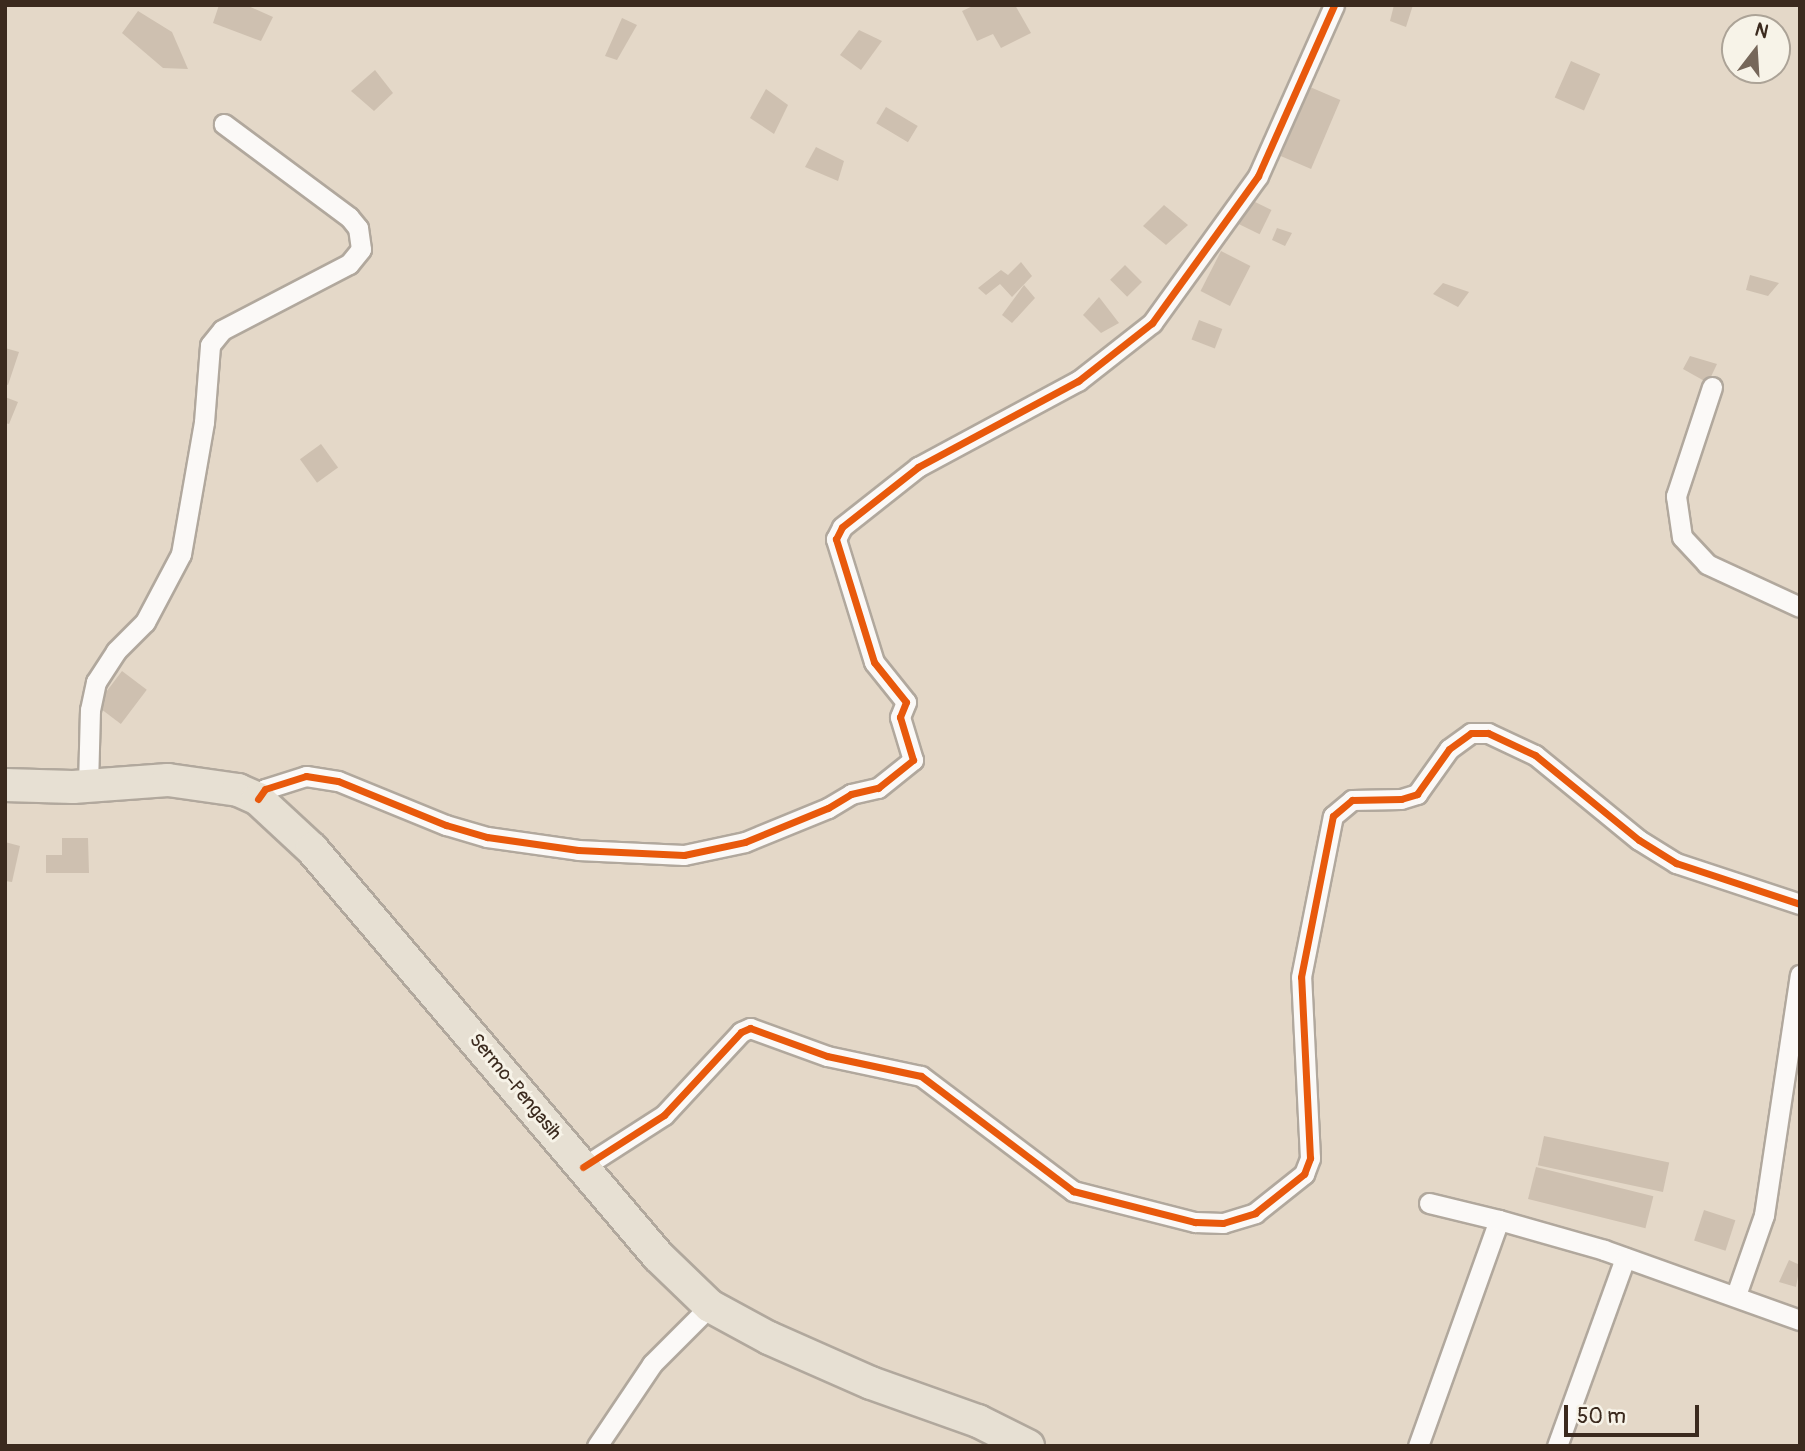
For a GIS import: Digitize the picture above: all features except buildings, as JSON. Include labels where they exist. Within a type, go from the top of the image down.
[{"type":"main road","name":"Sermo-Pengasih","points":[[5,785],[88,786],[168,780],[238,790],[257,799],[312,849],[658,1256],[710,1306],[807,1355],[978,1421],[1028,1446]]},
{"type":"street","points":[[257,799],[265,789],[306,776],[338,781],[446,825],[487,837],[578,850],[684,855],[744,842],[828,808],[851,794],[878,788],[913,760],[900,717],[906,702],[874,662],[836,539],[842,527],[918,467],[1078,381],[1152,323],[1258,176],[1334,5]]},
{"type":"street","points":[[88,786],[90,710],[96,682],[116,652],[145,622],[181,554],[204,422],[210,345],[222,330],[349,264],[361,249],[358,228],[349,217],[224,124]]},
{"type":"street","points":[[1712,387],[1676,496],[1682,537],[1707,564],[1800,607]]},
{"type":"street","points":[[583,1167],[664,1115],[741,1031],[750,1028],[827,1056],[921,1076],[1073,1191],[1195,1222],[1223,1223],[1255,1213],[1304,1174],[1310,1158],[1301,976],[1333,816],[1352,800],[1401,799],[1416,794],[1449,749],[1471,733],[1488,733],[1535,755],[1639,840],[1676,863],[1800,904]]},
{"type":"street","points":[[1736,1295],[1764,1215],[1800,975]]},
{"type":"street","points":[[1429,1203],[1499,1220],[1625,1258],[1736,1295],[1800,1320]]},
{"type":"street","points":[[1418,1446],[1499,1220]]},
{"type":"street","points":[[1557,1446],[1625,1258]]},
{"type":"street","points":[[597,1446],[652,1364],[710,1306]]},
{"type":"cycle path","points":[[258,799],[265,789],[306,776],[338,781],[446,825],[487,837],[578,850],[684,855],[745,842],[828,808],[851,794],[878,788],[913,760],[900,717],[906,702],[874,662],[836,539],[842,527],[918,467],[1078,381],[1152,323],[1258,176],[1334,5]]},
{"type":"cycle path","points":[[583,1167],[664,1115],[741,1032],[750,1028],[827,1056],[921,1076],[1073,1191],[1195,1222],[1223,1223],[1255,1213],[1304,1174],[1310,1158],[1301,977],[1333,816],[1352,800],[1401,799],[1417,794],[1449,749],[1471,733],[1488,733],[1535,755],[1639,840],[1676,863],[1800,904]]}]
